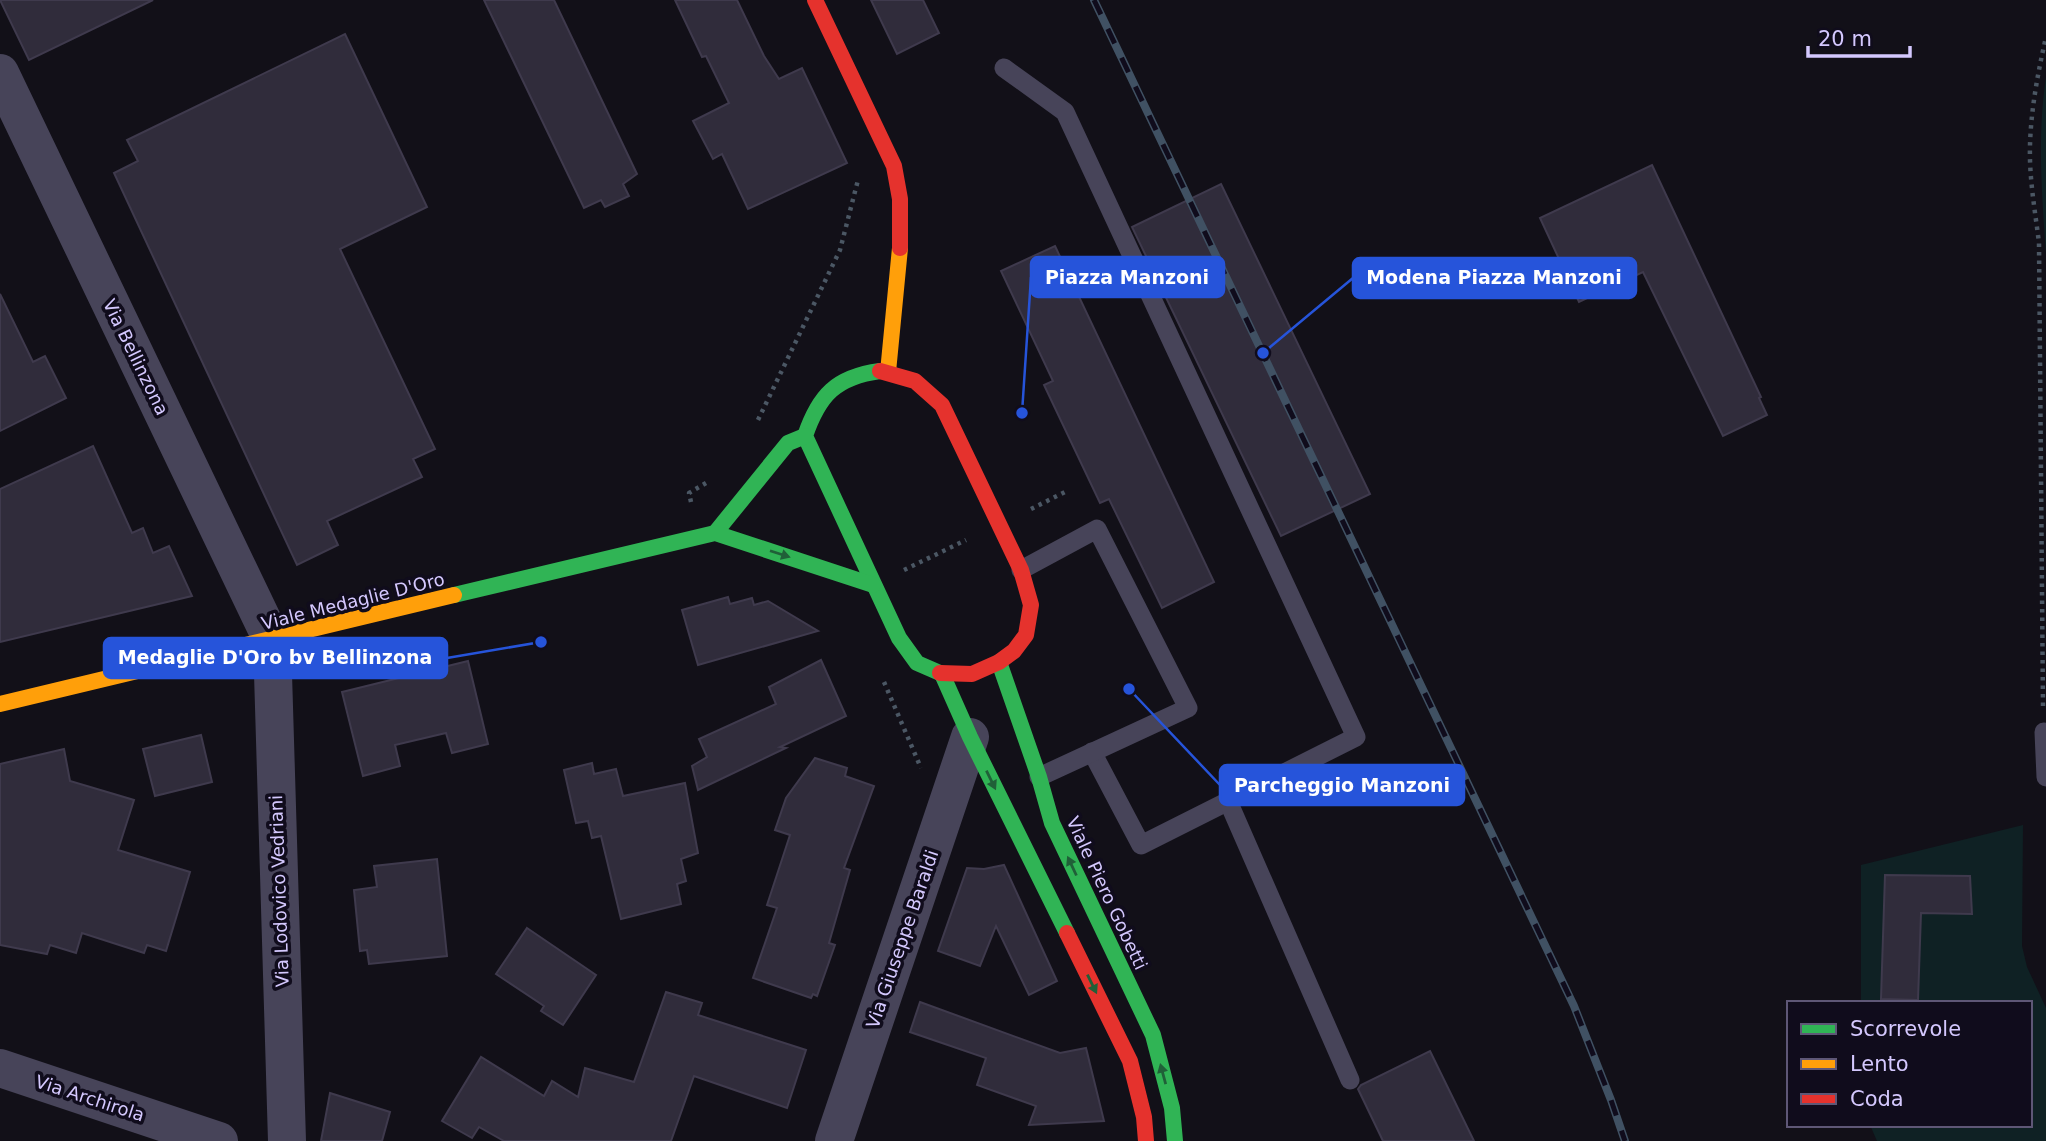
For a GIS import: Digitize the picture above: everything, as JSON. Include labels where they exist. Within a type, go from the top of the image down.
[{"type":"main road","points":[[815,0],[894,166],[900,199],[900,247],[888,372]]},
{"type":"main road","points":[[865,372],[888,372],[911,377],[927,388],[942,405],[1021,570],[1031,605],[1026,635],[1014,651],[999,662],[972,674],[942,674],[916,663],[899,638],[805,436],[811,415],[834,386],[850,376],[865,372]]},
{"type":"main road","points":[[805,436],[788,443],[715,533],[873,584]]},
{"type":"main road","name":"Viale Medaglie D'Oro","points":[[0,705],[715,533]]},
{"type":"main road","name":"Viale Piero Gobetti","points":[[999,662],[1052,823],[1153,1035],[1172,1108],[1175,1141]]},
{"type":"main road","points":[[942,674],[970,737],[1130,1061],[1144,1117],[1146,1141]]},
{"type":"street","name":"Via Bellinzona","points":[[0,73],[272,640]]},
{"type":"street","name":"Via Lodovico Vedriani","points":[[272,640],[287,1141]]},
{"type":"street","name":"Via Giuseppe Baraldi","points":[[834,1141],[970,737]]},
{"type":"street","name":"Via Archirola","points":[[0,1069],[219,1141]]},
{"type":"lane","points":[[1004,68],[1065,112],[1356,737],[1141,845],[1092,752]]},
{"type":"lane","points":[[1021,570],[1097,529],[1188,708],[1039,777]]},
{"type":"lane","points":[[2044,732],[2046,777]]},
{"type":"lane","points":[[1228,801],[1350,1080]]},
{"type":"path","points":[[2044,732],[2039,243],[2031,179],[2030,145],[2046,37]]},
{"type":"path","points":[[758,422],[840,250],[858,182],[857,173]]},
{"type":"path","points":[[2039,243],[2046,241]]},
{"type":"path","points":[[698,537],[689,493],[711,480]]},
{"type":"shaded area","points":[[2046,77],[2046,254],[2041,143]]},
{"type":"shaded area","points":[[2023,825],[2022,946],[2027,967],[2046,1008],[2046,1141],[1877,1141],[1871,1127],[2032,1127],[2032,1001],[1861,1001],[1861,865]]},
{"type":"building","points":[[0,0],[153,0],[29,60]]},
{"type":"building","points":[[484,0],[554,0],[637,174],[623,184],[629,196],[605,207],[601,200],[584,208]]},
{"type":"building","points":[[675,0],[737,0],[764,56],[779,79],[802,68],[847,163],[748,209],[722,154],[713,159],[693,121],[729,103],[706,56],[702,57]]},
{"type":"building","points":[[871,0],[923,0],[939,33],[897,54]]},
{"type":"building","points":[[345,34],[427,207],[340,249],[435,449],[413,459],[422,477],[327,521],[338,545],[297,565],[114,173],[138,161],[127,140]]},
{"type":"building","points":[[1652,165],[1767,415],[1723,436],[1643,272],[1579,302],[1540,218]]},
{"type":"building","points":[[1221,184],[1370,494],[1281,536],[1132,227]]},
{"type":"building","points":[[1055,246],[1214,582],[1162,608],[1109,499],[1100,503],[1044,385],[1053,381],[1001,271]]},
{"type":"building","points":[[0,294],[33,362],[45,356],[66,398],[0,431]]},
{"type":"building","points":[[93,446],[132,533],[143,528],[153,553],[169,546],[192,596],[0,642],[0,489]]},
{"type":"building","points":[[728,597],[730,604],[752,598],[754,605],[768,601],[818,631],[698,665],[682,610]]},
{"type":"building","points":[[821,660],[846,716],[698,790],[692,766],[707,757],[699,739],[776,704],[769,687]]},
{"type":"building","points":[[468,661],[488,744],[452,753],[446,733],[395,745],[400,766],[363,776],[342,692]]},
{"type":"building","points":[[201,735],[212,782],[155,796],[143,749]]},
{"type":"building","points":[[64,749],[70,781],[134,800],[118,850],[190,872],[166,951],[147,945],[144,953],[82,933],[76,953],[50,945],[47,954],[0,945],[0,764]]},
{"type":"building","points":[[815,758],[847,768],[845,776],[874,786],[844,868],[850,870],[829,943],[835,945],[817,996],[813,994],[811,998],[753,978],[777,908],[767,905],[790,835],[775,830],[786,798]]},
{"type":"building","points":[[592,763],[594,774],[616,769],[623,796],[685,783],[698,853],[681,859],[686,881],[677,884],[681,904],[621,919],[601,836],[592,838],[588,821],[576,823],[564,770]]},
{"type":"building","points":[[437,859],[447,956],[369,964],[367,950],[360,951],[354,890],[377,887],[374,866]]},
{"type":"building","points":[[1004,865],[1057,981],[1029,995],[996,926],[980,966],[938,951],[967,868],[984,869]]},
{"type":"building","points":[[1885,875],[1970,876],[1972,914],[1921,913],[1918,1000],[1881,999]]},
{"type":"building","points":[[527,928],[596,975],[563,1025],[541,1011],[544,1006],[496,974]]},
{"type":"building","points":[[666,992],[702,1003],[698,1015],[806,1050],[787,1108],[694,1076],[671,1141],[504,1141],[479,1127],[472,1138],[442,1121],[481,1057],[544,1096],[552,1081],[578,1097],[585,1068],[634,1082]]},
{"type":"building","points":[[920,1002],[1060,1053],[1086,1048],[1104,1121],[1029,1125],[1036,1106],[977,1085],[986,1058],[910,1032]]},
{"type":"building","points":[[1430,1051],[1474,1141],[1383,1141],[1358,1089],[1361,1085]]},
{"type":"building","points":[[330,1093],[390,1112],[382,1141],[321,1141]]},
{"type":"railway","points":[[1094,0],[1574,1006],[1625,1141]]},
{"type":"traffic: fast","points":[[880,371],[852,378],[831,390],[816,409],[805,436],[899,638],[917,663],[940,673]]},
{"type":"traffic: fast","points":[[715,533],[788,443],[805,436]]},
{"type":"traffic: fast","points":[[454,595],[715,533],[873,585]]},
{"type":"traffic: fast","points":[[999,662],[1052,823],[1153,1035],[1172,1108],[1175,1141]]},
{"type":"traffic: fast","points":[[942,674],[970,737],[1067,933]]},
{"type":"traffic: slow","points":[[888,372],[900,248]]},
{"type":"traffic: slow","points":[[0,704],[454,595]]},
{"type":"traffic: jam","points":[[815,0],[894,166],[900,199],[900,248]]},
{"type":"traffic: jam","points":[[880,371],[915,381],[942,405],[1021,570],[1031,605],[1026,635],[1014,651],[999,662],[972,674],[940,673]]},
{"type":"traffic: jam","points":[[1067,933],[1130,1061],[1144,1117],[1146,1141]]},
{"type":"place","name":"Modena Piazza Manzoni","points":[[1263,353]]},
{"type":"place","name":"Piazza Manzoni","points":[[1022,413]]},
{"type":"place","name":"Medaglie D'Oro bv Bellinzona","points":[[541,642]]},
{"type":"place","name":"Parcheggio Manzoni","points":[[1129,689]]}]
